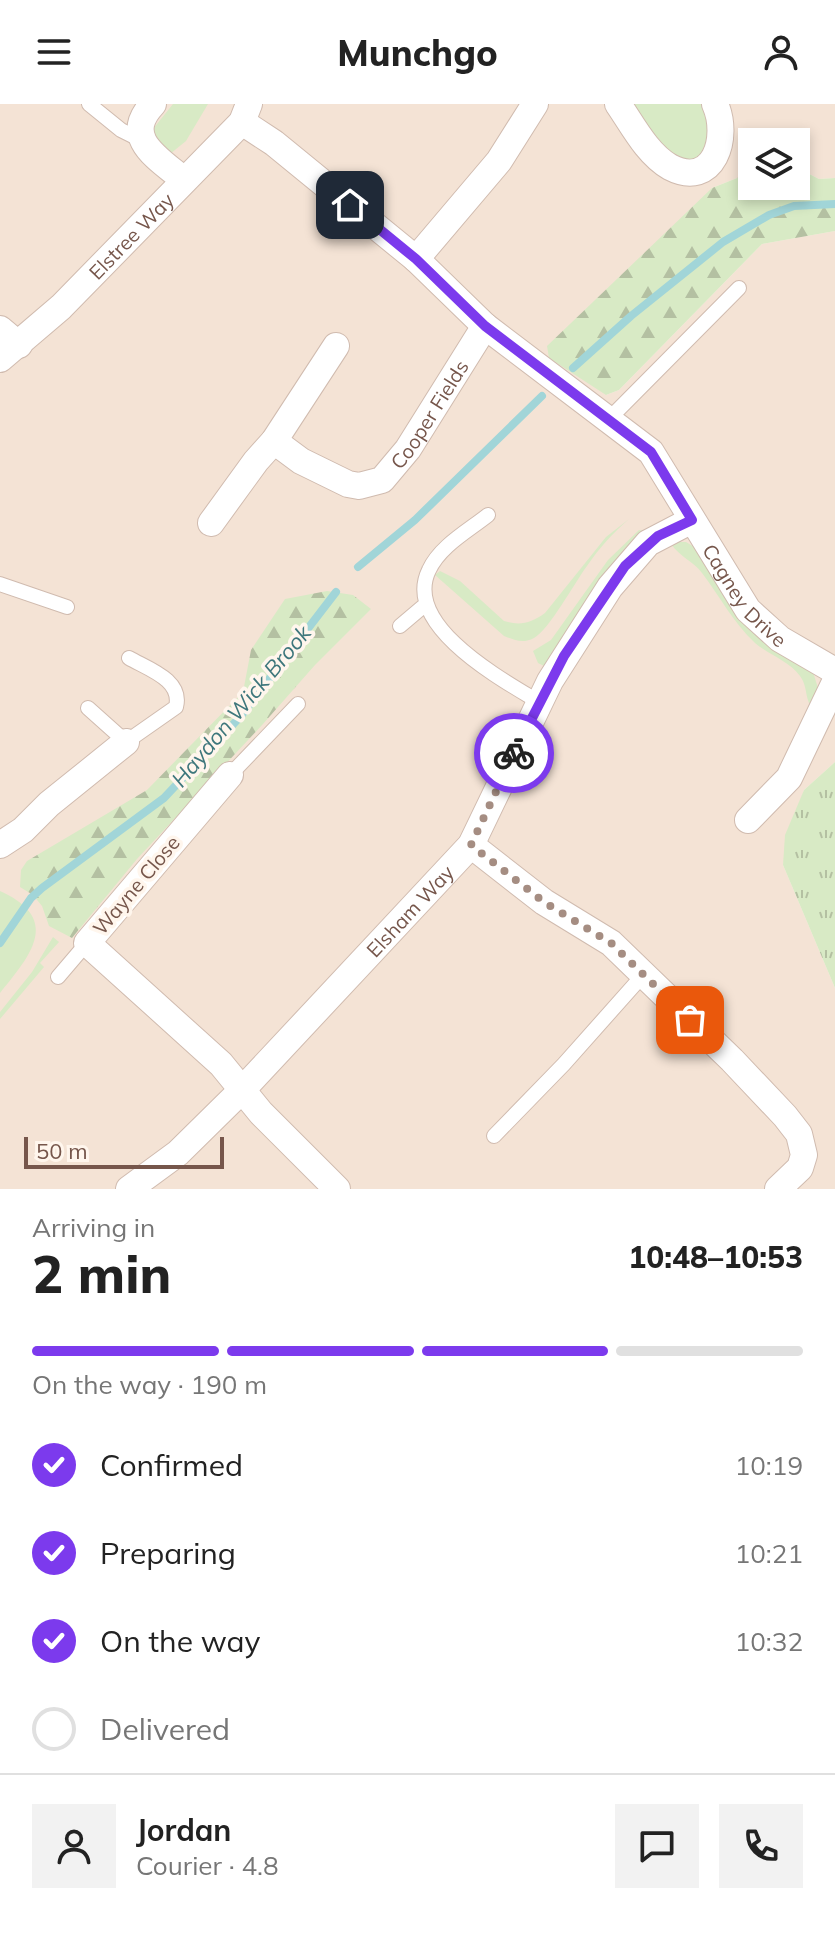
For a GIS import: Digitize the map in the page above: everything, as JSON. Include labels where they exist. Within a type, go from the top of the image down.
[{"type":"street","points":[[153,104],[142,116],[143,141],[151,152],[184,180]]},
{"type":"street","points":[[416,259],[499,161],[535,104]]},
{"type":"street","points":[[618,104],[661,161],[683,172],[693,172],[704,169],[718,151],[721,125],[715,104]]},
{"type":"street","name":"Cagney Drive","points":[[246,113],[274,143],[416,259],[485,326],[651,452],[748,610],[780,639],[835,671]]},
{"type":"street","name":"Elstree Way","points":[[6,344],[61,307],[246,113]]},
{"type":"street","name":"Cooper Fields","points":[[274,441],[301,461],[348,484],[359,486],[382,480],[408,449],[485,326]]},
{"type":"street","points":[[211,523],[274,441],[336,346]]},
{"type":"street","name":"Elsham Way","points":[[129,1189],[178,1153],[242,1090],[471,845],[539,702],[576,638],[625,566],[658,536],[692,520]]},
{"type":"street","points":[[748,820],[789,778],[835,682]]},
{"type":"street","points":[[0,845],[23,830],[49,804],[126,742]]},
{"type":"street","name":"Wayne Close","points":[[230,775],[87,943],[221,1064],[261,1113],[337,1189]]},
{"type":"street","points":[[471,845],[544,902],[611,943],[732,1060],[799,1134],[803,1161],[800,1168],[778,1189]]},
{"type":"lane","points":[[89,104],[121,130],[143,141]]},
{"type":"lane","points":[[609,419],[739,288]]},
{"type":"lane","points":[[488,515],[435,560],[424,586],[426,604],[433,619],[477,662],[539,702]]},
{"type":"lane","points":[[0,584],[67,607]]},
{"type":"lane","points":[[400,626],[426,604]]},
{"type":"lane","points":[[88,708],[126,742],[176,707],[177,694],[170,682],[129,658]]},
{"type":"lane","points":[[230,775],[298,704]]},
{"type":"lane","points":[[58,977],[87,943]]},
{"type":"lane","points":[[494,1136],[564,1064],[644,974]]},
{"type":"shaded area","points":[[0,104],[835,104],[835,178],[819,179],[810,174],[810,128],[738,128],[738,178],[712,188],[606,395],[619,390],[762,244],[835,231],[835,762],[804,790],[783,865],[835,988],[835,1189],[0,1189]]},
{"type":"green space","points":[[173,104],[208,104],[186,141],[170,154],[157,142],[153,129]]},
{"type":"green space","points":[[629,104],[708,104],[709,155],[687,163],[666,149]]},
{"type":"green space","points":[[810,174],[819,179],[835,178],[835,231],[762,244],[619,390],[606,395],[549,358],[547,346],[712,188],[738,178],[738,200],[810,200]]},
{"type":"green space","points":[[629,519],[596,553],[547,626],[530,640],[519,641],[504,636],[435,575],[440,571],[460,581],[504,621],[530,621],[545,613],[606,537]]},
{"type":"green space","points":[[639,530],[644,531],[601,579],[544,666],[538,663],[533,651],[551,640],[608,560]]},
{"type":"green space","points":[[686,542],[696,548],[730,603],[813,672],[818,688],[810,705],[800,676],[747,635],[702,573],[671,544]]},
{"type":"green space","points":[[327,591],[353,595],[371,609],[315,665],[137,859],[72,938],[49,926],[42,906],[33,895],[20,887],[21,870],[27,861],[147,790],[243,692],[251,650],[285,599]]},
{"type":"green space","points":[[835,762],[835,988],[783,865],[785,835],[804,790]]},
{"type":"green space","points":[[0,891],[31,913],[35,938],[22,965],[0,993]]},
{"type":"green space","points":[[53,937],[59,942],[40,963],[44,967],[0,1019],[0,1012],[32,972]]},
{"type":"waterway","name":"Haydon Wick Brook","points":[[573,368],[631,316],[723,242],[769,215],[794,206],[835,204]]},
{"type":"waterway","name":"Haydon Wick Brook","points":[[358,567],[415,520],[542,396]]},
{"type":"waterway","name":"Haydon Wick Brook","points":[[0,943],[31,898],[42,888],[164,798],[240,717],[336,592]]},
{"type":"way so far","points":[[514,753],[471,845],[544,902],[611,943],[690,1020]]},
{"type":"route","points":[[350,205],[416,259],[485,326],[651,452],[692,520],[658,536],[625,566],[564,656],[514,753]]}]
